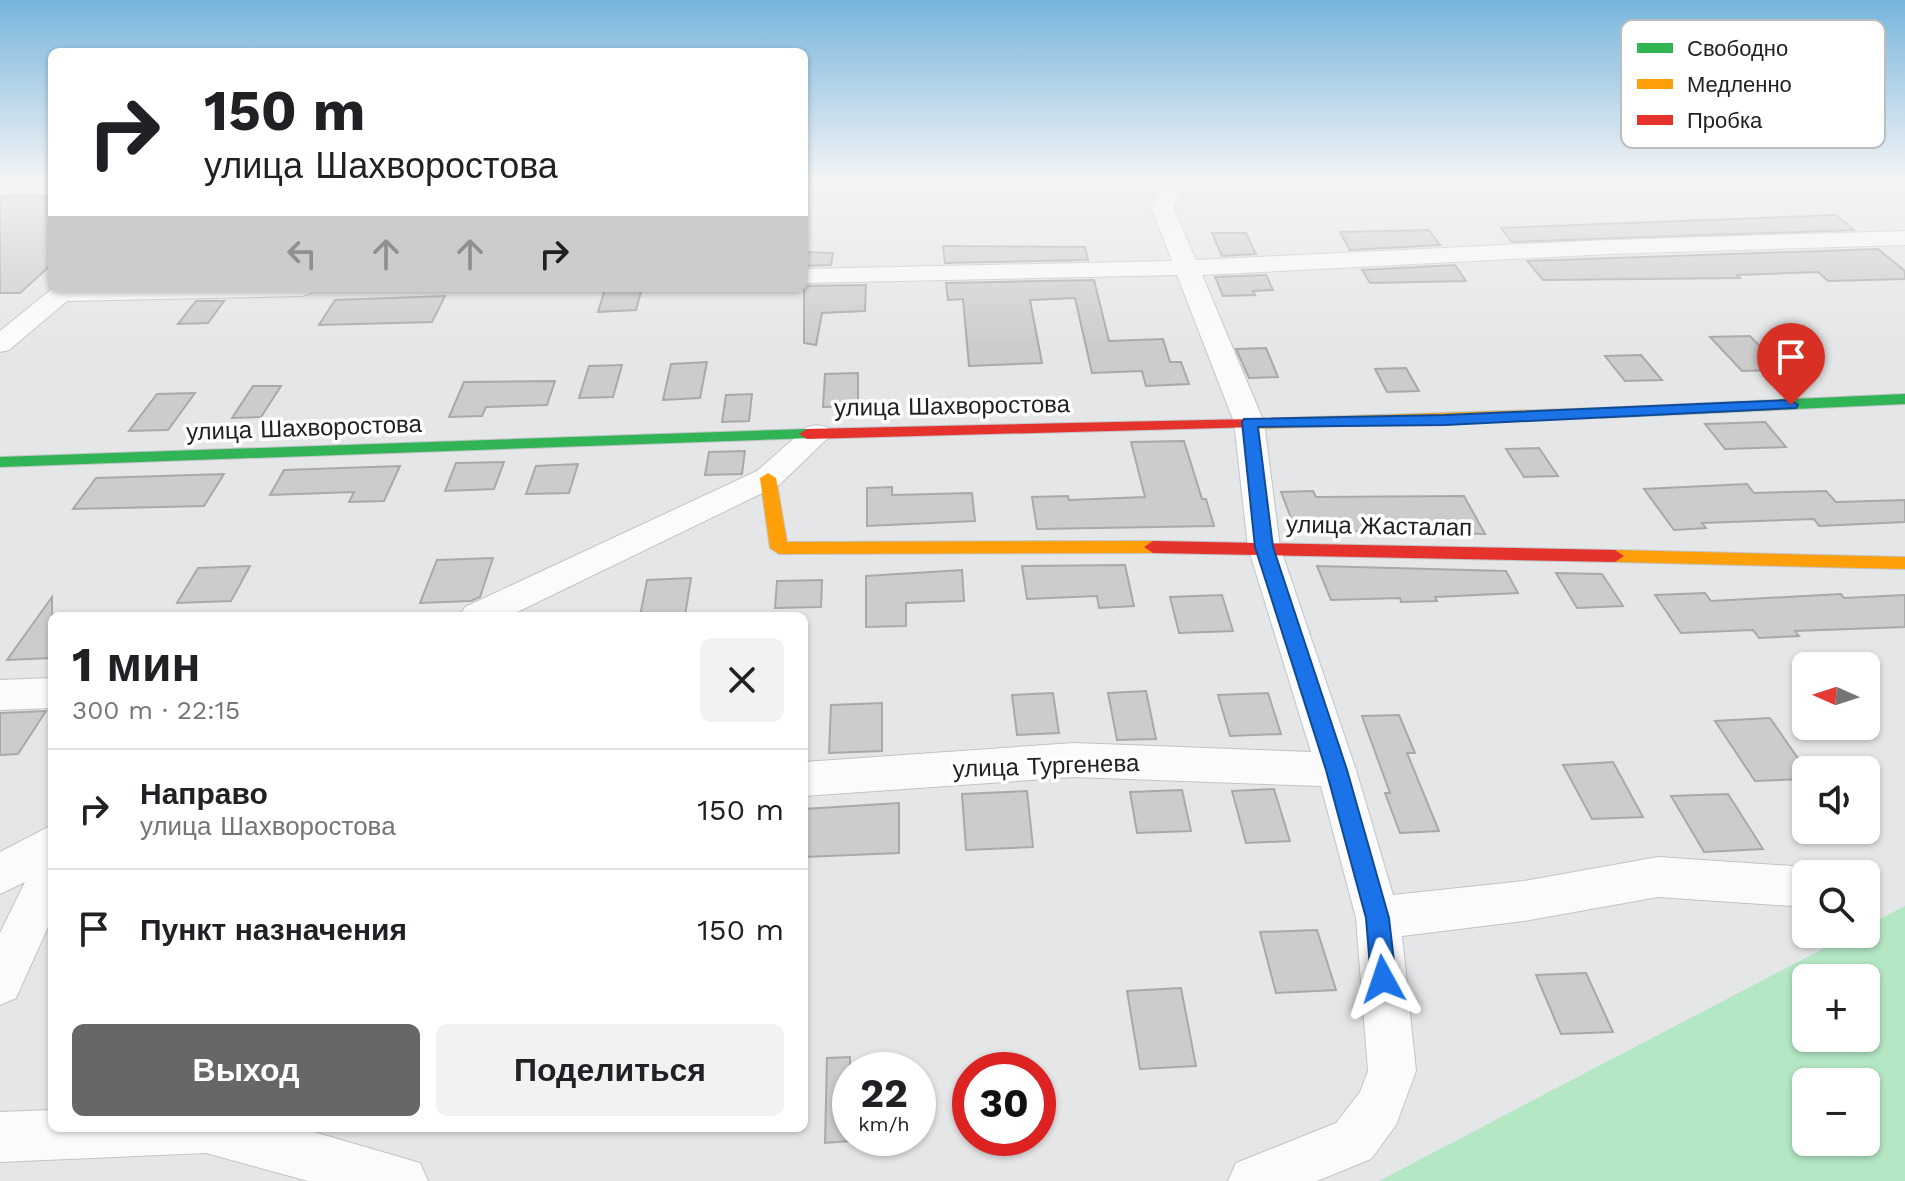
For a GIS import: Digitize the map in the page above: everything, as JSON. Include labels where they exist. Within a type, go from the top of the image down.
[{"type":"street","points":[[1173,235],[1249,422],[1264,547],[1336,770],[1378,918],[1392,1071],[1379,1108],[1353,1141],[1254,1181]]},
{"type":"street","points":[[808,276],[1185,268],[1609,247],[1905,238]]},
{"type":"street","points":[[0,344],[64,292]]},
{"type":"street","name":"улица Шахворостова","points":[[0,462],[817,434],[1445,420],[1905,399]]},
{"type":"street","points":[[485,612],[768,478],[817,434]]},
{"type":"street","name":"улица Жасталап","points":[[768,478],[779,548],[1264,547],[1905,563]]},
{"type":"street","points":[[0,695],[48,693]]},
{"type":"street","name":"улица Тургенева","points":[[808,779],[1074,760],[1336,770]]},
{"type":"street","points":[[0,874],[48,846]]},
{"type":"street","points":[[1378,918],[1524,901],[1658,877],[1792,886]]},
{"type":"street","points":[[0,982],[48,880]]},
{"type":"street","points":[[0,1137],[114,1132]]},
{"type":"street","points":[[221,1132],[402,1181]]},
{"type":"green space","points":[[1905,906],[1905,1181],[1379,1181],[1792,965],[1792,1052],[1880,1052],[1880,964],[1794,964],[1824,948],[1880,948],[1880,919]]},
{"type":"building","points":[[0,235],[48,235],[48,268],[20,293],[0,293]]},
{"type":"building","points":[[1213,235],[1247,235],[1256,254],[1222,256]]},
{"type":"building","points":[[1342,235],[1433,235],[1440,245],[1350,250]]},
{"type":"building","points":[[1507,235],[1708,235],[1512,242]]},
{"type":"building","points":[[943,246],[1085,247],[1088,260],[945,263]]},
{"type":"building","points":[[1878,249],[1905,271],[1905,279],[1828,281],[1818,272],[1737,275],[1740,278],[1543,280],[1527,261]]},
{"type":"building","points":[[808,252],[833,253],[831,265],[808,266]]},
{"type":"building","points":[[1455,265],[1466,281],[1370,283],[1362,270]]},
{"type":"building","points":[[1266,275],[1273,290],[1253,291],[1255,295],[1223,296],[1215,277]]},
{"type":"building","points":[[1094,280],[1109,341],[1163,339],[1170,362],[1181,362],[1189,384],[1146,386],[1142,371],[1092,373],[1075,298],[1030,300],[1042,363],[969,366],[963,299],[948,300],[946,283]]},
{"type":"building","points":[[866,285],[865,311],[822,313],[816,345],[804,343],[804,292],[808,292],[808,286]]},
{"type":"building","points":[[604,292],[641,292],[636,310],[598,312]]},
{"type":"building","points":[[445,296],[432,322],[319,325],[335,300]]},
{"type":"building","points":[[196,301],[224,301],[208,323],[178,324]]},
{"type":"building","points":[[1750,336],[1783,370],[1742,371],[1710,337]]},
{"type":"building","points":[[1266,348],[1278,377],[1249,378],[1236,349]]},
{"type":"building","points":[[1641,355],[1662,380],[1625,381],[1605,356]]},
{"type":"building","points":[[707,362],[700,398],[663,400],[671,364]]},
{"type":"building","points":[[622,365],[613,397],[579,398],[589,366]]},
{"type":"building","points":[[1406,368],[1419,391],[1387,392],[1375,369]]},
{"type":"building","points":[[858,373],[858,406],[823,407],[825,374]]},
{"type":"building","points":[[555,381],[547,405],[486,407],[482,416],[449,417],[464,382]]},
{"type":"building","points":[[253,386],[281,386],[261,417],[232,418]]},
{"type":"building","points":[[195,393],[168,430],[129,431],[157,394]]},
{"type":"building","points":[[752,394],[749,421],[722,422],[726,395]]},
{"type":"building","points":[[1765,422],[1786,447],[1725,449],[1705,424]]},
{"type":"building","points":[[1184,441],[1214,526],[1037,529],[1032,497],[1068,496],[1069,500],[1145,497],[1131,442]]},
{"type":"building","points":[[1539,448],[1558,476],[1524,477],[1506,449]]},
{"type":"building","points":[[745,451],[742,474],[705,475],[709,452]]},
{"type":"building","points":[[504,462],[494,489],[445,491],[456,463]]},
{"type":"building","points":[[578,464],[569,493],[526,494],[536,466]]},
{"type":"building","points":[[400,466],[384,501],[349,502],[354,492],[270,495],[284,470]]},
{"type":"building","points":[[224,474],[204,506],[73,509],[96,478]]},
{"type":"building","points":[[1747,484],[1754,493],[1826,491],[1836,502],[1905,500],[1905,522],[1819,526],[1814,519],[1702,523],[1706,528],[1674,530],[1644,489]]},
{"type":"building","points":[[892,487],[892,495],[972,493],[975,521],[867,526],[867,488]]},
{"type":"building","points":[[1313,491],[1316,497],[1464,496],[1485,534],[1303,530],[1300,523],[1293,523],[1281,492]]},
{"type":"building","points":[[493,558],[480,597],[471,601],[420,603],[437,560]]},
{"type":"building","points":[[1125,565],[1134,606],[1099,608],[1097,596],[1027,599],[1022,566]]},
{"type":"building","points":[[250,566],[231,601],[177,603],[198,568]]},
{"type":"building","points":[[1317,566],[1506,571],[1518,593],[1435,597],[1437,601],[1401,602],[1400,598],[1331,600]]},
{"type":"building","points":[[962,570],[964,601],[906,603],[906,626],[866,627],[866,576]]},
{"type":"building","points":[[1556,573],[1602,574],[1623,606],[1577,608]]},
{"type":"building","points":[[691,578],[686,612],[641,612],[647,580]]},
{"type":"building","points":[[822,580],[821,607],[775,608],[777,581]]},
{"type":"building","points":[[1705,593],[1711,601],[1841,594],[1844,598],[1905,595],[1905,627],[1795,631],[1799,636],[1759,638],[1753,630],[1681,633],[1655,595]]},
{"type":"building","points":[[1222,595],[1233,631],[1179,633],[1170,597]]},
{"type":"building","points":[[52,597],[52,612],[48,612],[48,658],[7,660]]},
{"type":"building","points":[[1146,691],[1156,739],[1117,740],[1108,693]]},
{"type":"building","points":[[1053,693],[1059,733],[1017,735],[1012,695]]},
{"type":"building","points":[[1268,693],[1281,734],[1230,736],[1218,695]]},
{"type":"building","points":[[882,703],[882,751],[829,753],[831,705]]},
{"type":"building","points":[[46,711],[18,754],[0,755],[0,713]]},
{"type":"building","points":[[1399,715],[1415,753],[1407,753],[1439,831],[1400,833],[1385,793],[1390,793],[1362,716]]},
{"type":"building","points":[[1770,718],[1796,756],[1792,756],[1792,780],[1755,781],[1715,721]]},
{"type":"building","points":[[1613,762],[1643,817],[1592,819],[1563,765]]},
{"type":"building","points":[[1274,789],[1290,841],[1246,843],[1232,791]]},
{"type":"building","points":[[1182,790],[1191,831],[1137,833],[1130,792]]},
{"type":"building","points":[[1027,791],[1033,847],[966,850],[962,794]]},
{"type":"building","points":[[1728,794],[1763,849],[1704,852],[1671,796]]},
{"type":"building","points":[[899,803],[899,853],[808,857],[808,809]]},
{"type":"building","points":[[1317,930],[1336,990],[1276,993],[1260,932]]},
{"type":"building","points":[[1586,973],[1613,1032],[1561,1034],[1536,975]]},
{"type":"building","points":[[1181,988],[1196,1066],[1140,1069],[1127,991]]},
{"type":"building","points":[[827,1058],[832,1058],[832,1142],[825,1143]]},
{"type":"traffic: fast","points":[[1601,413],[1905,399]]},
{"type":"traffic: fast","points":[[0,462],[807,434]]},
{"type":"traffic: slow","points":[[1252,424],[1601,413]]},
{"type":"traffic: slow","points":[[768,478],[779,548],[1153,547]]},
{"type":"traffic: slow","points":[[1615,556],[1905,563]]},
{"type":"traffic: jam","points":[[807,434],[1252,424]]},
{"type":"traffic: jam","points":[[1153,547],[1615,556]]},
{"type":"route","points":[[1383,979],[1378,918],[1336,770],[1264,547],[1249,422],[1445,420],[1791,405]]}]
